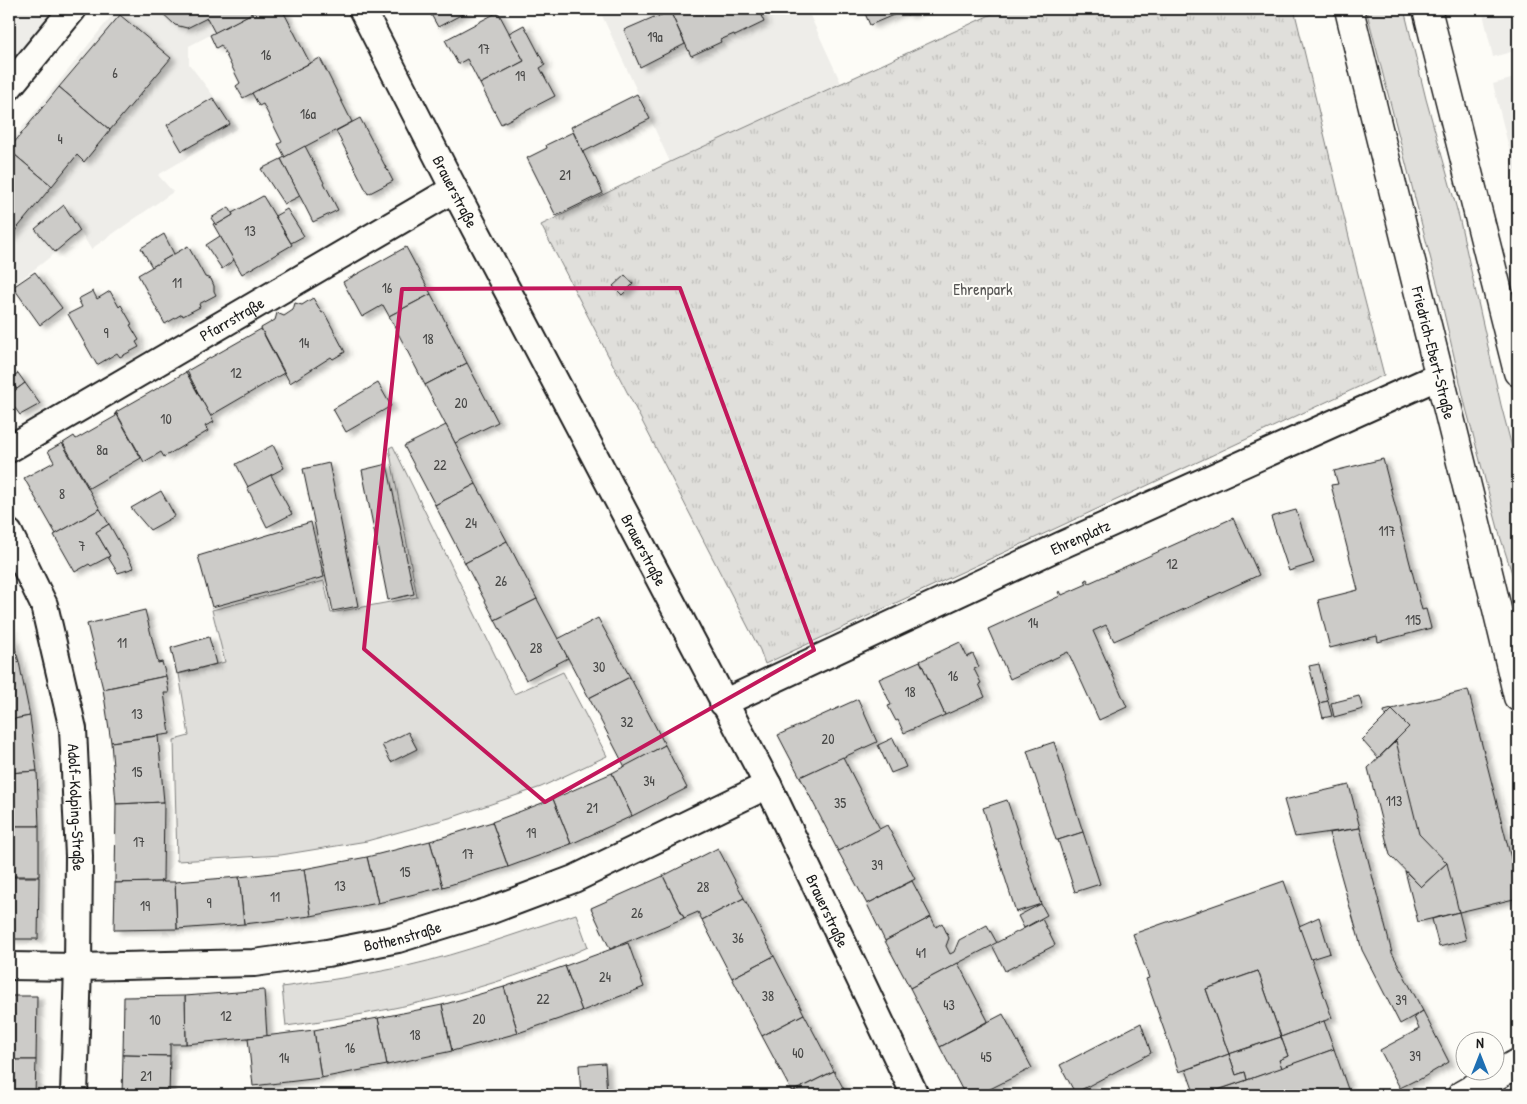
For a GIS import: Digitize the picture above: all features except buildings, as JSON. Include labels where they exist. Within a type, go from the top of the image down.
[{"type":"main road","name":"Friedrich-Ebert-Straße","points":[[1349,9],[1518,697]]},
{"type":"main road","points":[[1427,9],[1518,372]]},
{"type":"main road","points":[[1462,1095],[1518,1063]]},
{"type":"street","points":[[14,70],[73,9]]},
{"type":"street","name":"Brauerstraße","points":[[362,9],[723,704],[768,785],[914,1095]]},
{"type":"street","name":"Pfarrstraße","points":[[9,449],[454,189]]},
{"type":"street","name":"Ehrenplatz","points":[[723,704],[1062,545],[1439,376]]},
{"type":"street","name":"Adolf-Kolping-Straße","points":[[9,533],[44,605],[73,729],[79,856],[74,1095]]},
{"type":"street","name":"Bothenstraße","points":[[9,966],[78,967],[254,963],[327,953],[398,939],[489,911],[574,880],[768,785]]},
{"type":"highlighted area","points":[[680,288],[814,650],[545,802],[364,649],[402,289]]},
{"type":"shaded area","points":[[9,9],[56,9],[9,65]]},
{"type":"shaded area","points":[[117,9],[260,9],[189,46],[189,64],[238,128],[158,175],[173,192],[91,249],[81,233],[9,289],[9,144]]},
{"type":"shaded area","points":[[599,9],[807,9],[841,83],[670,162]]},
{"type":"shaded area","points":[[1482,9],[1518,9],[1518,50],[1493,57]]},
{"type":"shaded area","points":[[1518,77],[1518,184],[1493,84]]},
{"type":"green space","name":"Ehrenpark","points":[[1003,9],[1294,9],[1384,375],[765,664],[760,650],[541,225],[670,162]]},
{"type":"green space","points":[[1366,9],[1404,9],[1426,99],[1459,217],[1501,405],[1518,470],[1518,592],[1500,536],[1466,408],[1438,287]]},
{"type":"green space","points":[[393,446],[514,694],[563,672],[607,756],[541,787],[453,817],[367,841],[281,855],[177,861],[174,740],[189,736],[179,674],[225,662],[212,610],[324,581],[331,613],[417,597],[389,448]]},
{"type":"green space","points":[[576,914],[588,947],[515,976],[440,998],[363,1014],[286,1026],[282,987],[376,972],[428,961],[471,949]]}]
